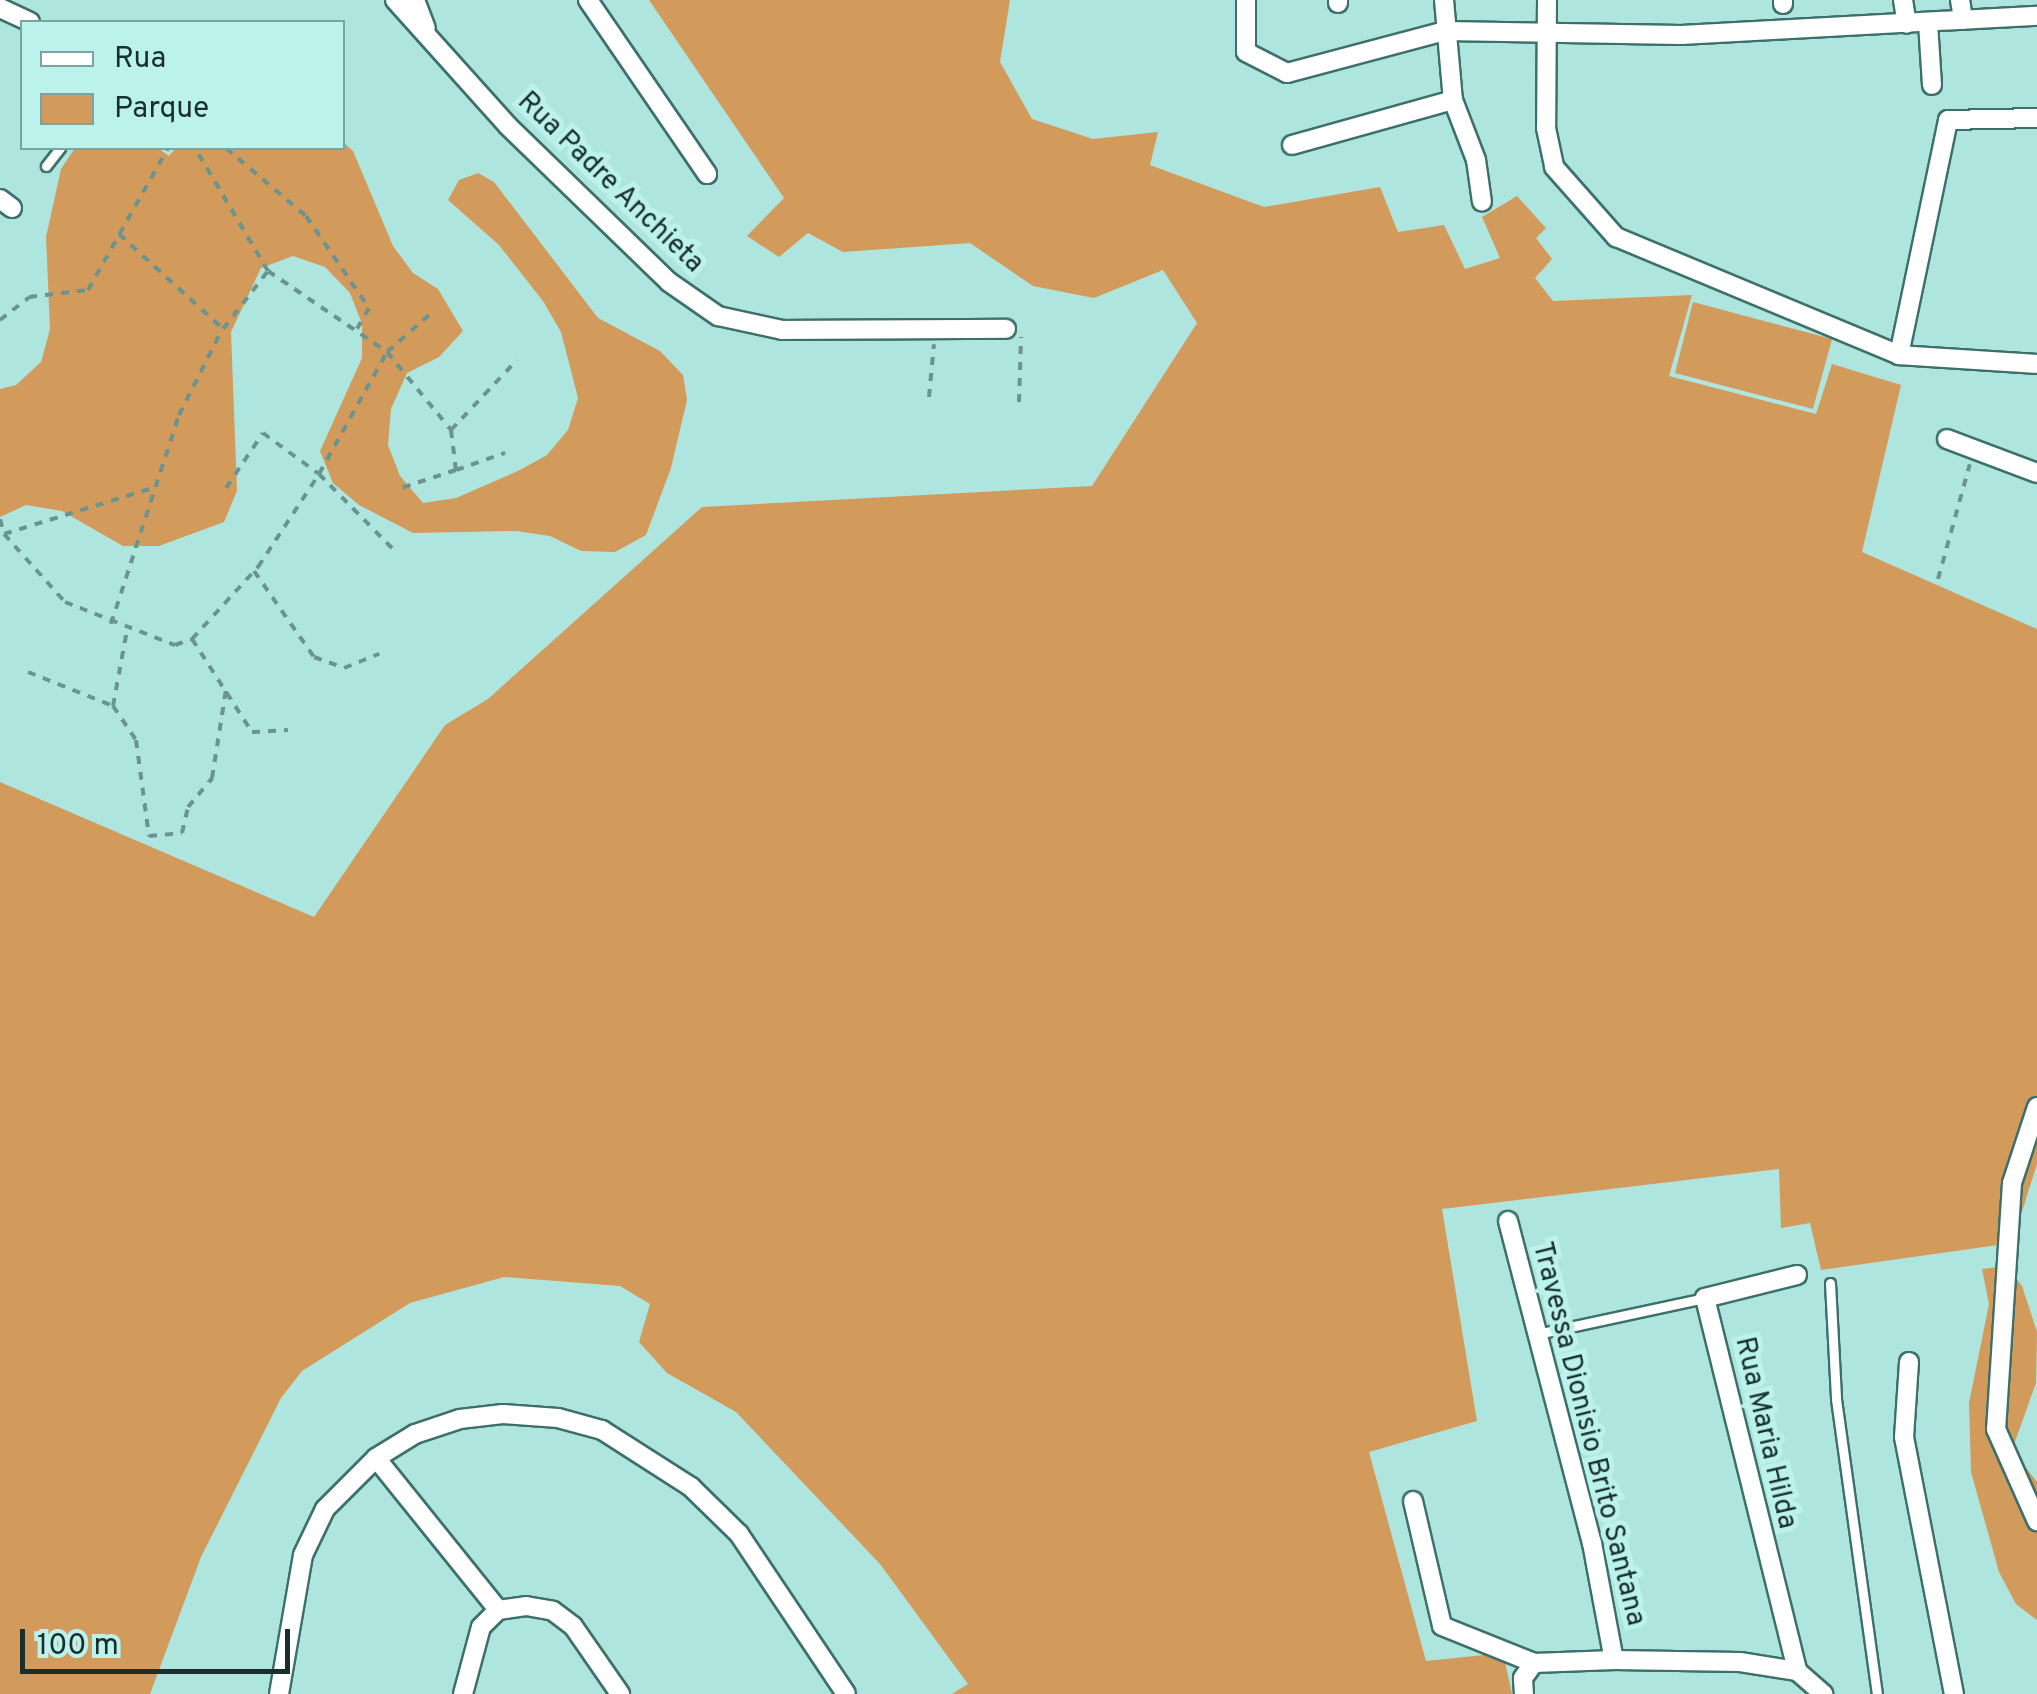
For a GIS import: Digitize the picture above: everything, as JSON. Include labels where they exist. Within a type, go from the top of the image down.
[{"type":"street","name":"Rua Padre Anchieta","points":[[396,0],[626,240],[718,316],[782,330],[1006,330]]},
{"type":"street","points":[[415,0],[429,38]]},
{"type":"street","points":[[588,0],[708,174]]},
{"type":"street","points":[[1246,0],[1246,52],[1287,73],[1444,31],[1681,35],[2037,16]]},
{"type":"street","points":[[1444,0],[1453,100],[1476,160],[1482,202]]},
{"type":"street","points":[[1548,0],[1546,128],[1554,167],[1616,237],[1899,354],[2037,364]]},
{"type":"street","points":[[1903,0],[1907,24]]},
{"type":"street","points":[[1960,0],[1962,20]]},
{"type":"street","points":[[0,8],[26,20]]},
{"type":"street","points":[[1928,23],[1932,85]]},
{"type":"street","points":[[1292,145],[1453,100]]},
{"type":"street","points":[[1899,354],[1948,120],[2037,118]]},
{"type":"street","points":[[1948,439],[2037,473]]},
{"type":"street","points":[[2037,1107],[2012,1184],[1996,1429],[2037,1520]]},
{"type":"street","name":"Travessa Dionisio Brito Santana","points":[[1508,1221],[1592,1542],[1614,1660]]},
{"type":"street","points":[[1705,1298],[1797,1276]]},
{"type":"street","name":"Rua Maria Hilda","points":[[1705,1298],[1797,1671]]},
{"type":"street","points":[[1909,1362],[1904,1437],[1954,1694]]},
{"type":"street","points":[[279,1694],[303,1555],[325,1509],[376,1458],[460,1418],[558,1418],[602,1430],[691,1487],[739,1534],[846,1694]]},
{"type":"street","points":[[376,1458],[498,1610]]},
{"type":"street","points":[[1413,1501],[1442,1626],[1534,1663],[1740,1662],[1797,1671],[1823,1694]]},
{"type":"street","points":[[463,1694],[472,1644],[498,1610]]},
{"type":"street","points":[[498,1610],[553,1610],[573,1626],[620,1694]]},
{"type":"street","points":[[1524,1694],[1523,1678],[1534,1663]]},
{"type":"lane","points":[[46,166],[58,150]]},
{"type":"lane","points":[[1830,1283],[1838,1416],[1877,1694]]},
{"type":"lane","points":[[1535,1334],[1705,1298]]},
{"type":"path","points":[[0,320],[29,296],[88,290],[167,150]]},
{"type":"path","points":[[196,150],[268,271],[354,334],[387,352],[451,430],[456,470]]},
{"type":"path","points":[[228,150],[306,216],[369,308],[354,334]]},
{"type":"path","points":[[119,234],[222,329]]},
{"type":"path","points":[[111,624],[179,415],[222,329],[268,271]]},
{"type":"path","points":[[0,519],[4,534],[65,602],[111,624],[175,646],[192,639],[254,571],[320,474],[387,352],[430,315]]},
{"type":"path","points":[[929,397],[936,329]]},
{"type":"path","points":[[1006,330],[1021,335],[1019,402]]},
{"type":"path","points":[[451,430],[517,360]]},
{"type":"path","points":[[226,488],[263,433],[320,474],[392,548]]},
{"type":"path","points":[[1938,579],[1974,449]]},
{"type":"path","points":[[401,488],[505,453]]},
{"type":"path","points":[[4,534],[156,487]]},
{"type":"path","points":[[254,571],[314,657],[344,668],[379,654]]},
{"type":"path","points":[[113,706],[127,630]]},
{"type":"path","points":[[192,639],[252,732],[288,730]]},
{"type":"path","points":[[28,672],[113,706],[136,740],[149,836],[182,832],[188,808],[212,778],[226,690]]},
{"type":"green space","points":[[649,0],[1010,0],[1000,62],[1032,119],[1093,139],[1158,132],[1150,165],[1264,207],[1380,187],[1398,232],[1444,225],[1465,269],[1500,258],[1482,217],[1517,196],[1546,228],[1536,238],[1552,259],[1535,278],[1553,301],[1692,295],[1669,376],[1816,414],[1832,364],[1901,385],[1862,552],[2037,629],[2037,1164],[2012,1243],[1821,1270],[1810,1223],[1781,1228],[1779,1169],[1442,1209],[1477,1421],[1369,1452],[1426,1661],[1503,1653],[1512,1694],[952,1694],[968,1684],[880,1564],[736,1412],[667,1373],[639,1342],[650,1304],[620,1286],[504,1277],[410,1303],[302,1371],[281,1398],[201,1557],[150,1694],[0,1694],[0,782],[314,917],[445,725],[488,699],[702,507],[1092,486],[1197,323],[1163,270],[1094,298],[1033,286],[970,243],[843,252],[808,233],[779,257],[747,236],[784,198]]},
{"type":"green space","points":[[345,144],[353,151],[393,246],[413,273],[438,289],[463,331],[439,357],[407,373],[391,409],[388,445],[400,476],[423,503],[456,498],[547,455],[568,430],[578,398],[561,332],[543,301],[499,245],[448,200],[459,180],[478,173],[494,182],[598,318],[660,351],[683,375],[687,400],[671,468],[646,535],[615,552],[581,551],[550,536],[516,531],[413,533],[359,505],[333,483],[320,451],[362,358],[362,324],[350,293],[325,267],[293,256],[261,268],[231,332],[237,491],[224,522],[159,546],[123,546],[62,511],[26,505],[0,517],[0,389],[16,385],[41,362],[50,329],[46,237],[61,169],[74,150],[161,150],[169,156],[174,150],[345,150]]},
{"type":"green space","points":[[1693,302],[1832,339],[1813,409],[1675,373]]},
{"type":"green space","points":[[2007,1266],[2022,1286],[2037,1332],[2036,1383],[2012,1450],[2037,1482],[2037,1620],[2016,1604],[1999,1572],[1971,1472],[1969,1403],[1989,1304],[1982,1269]]}]
